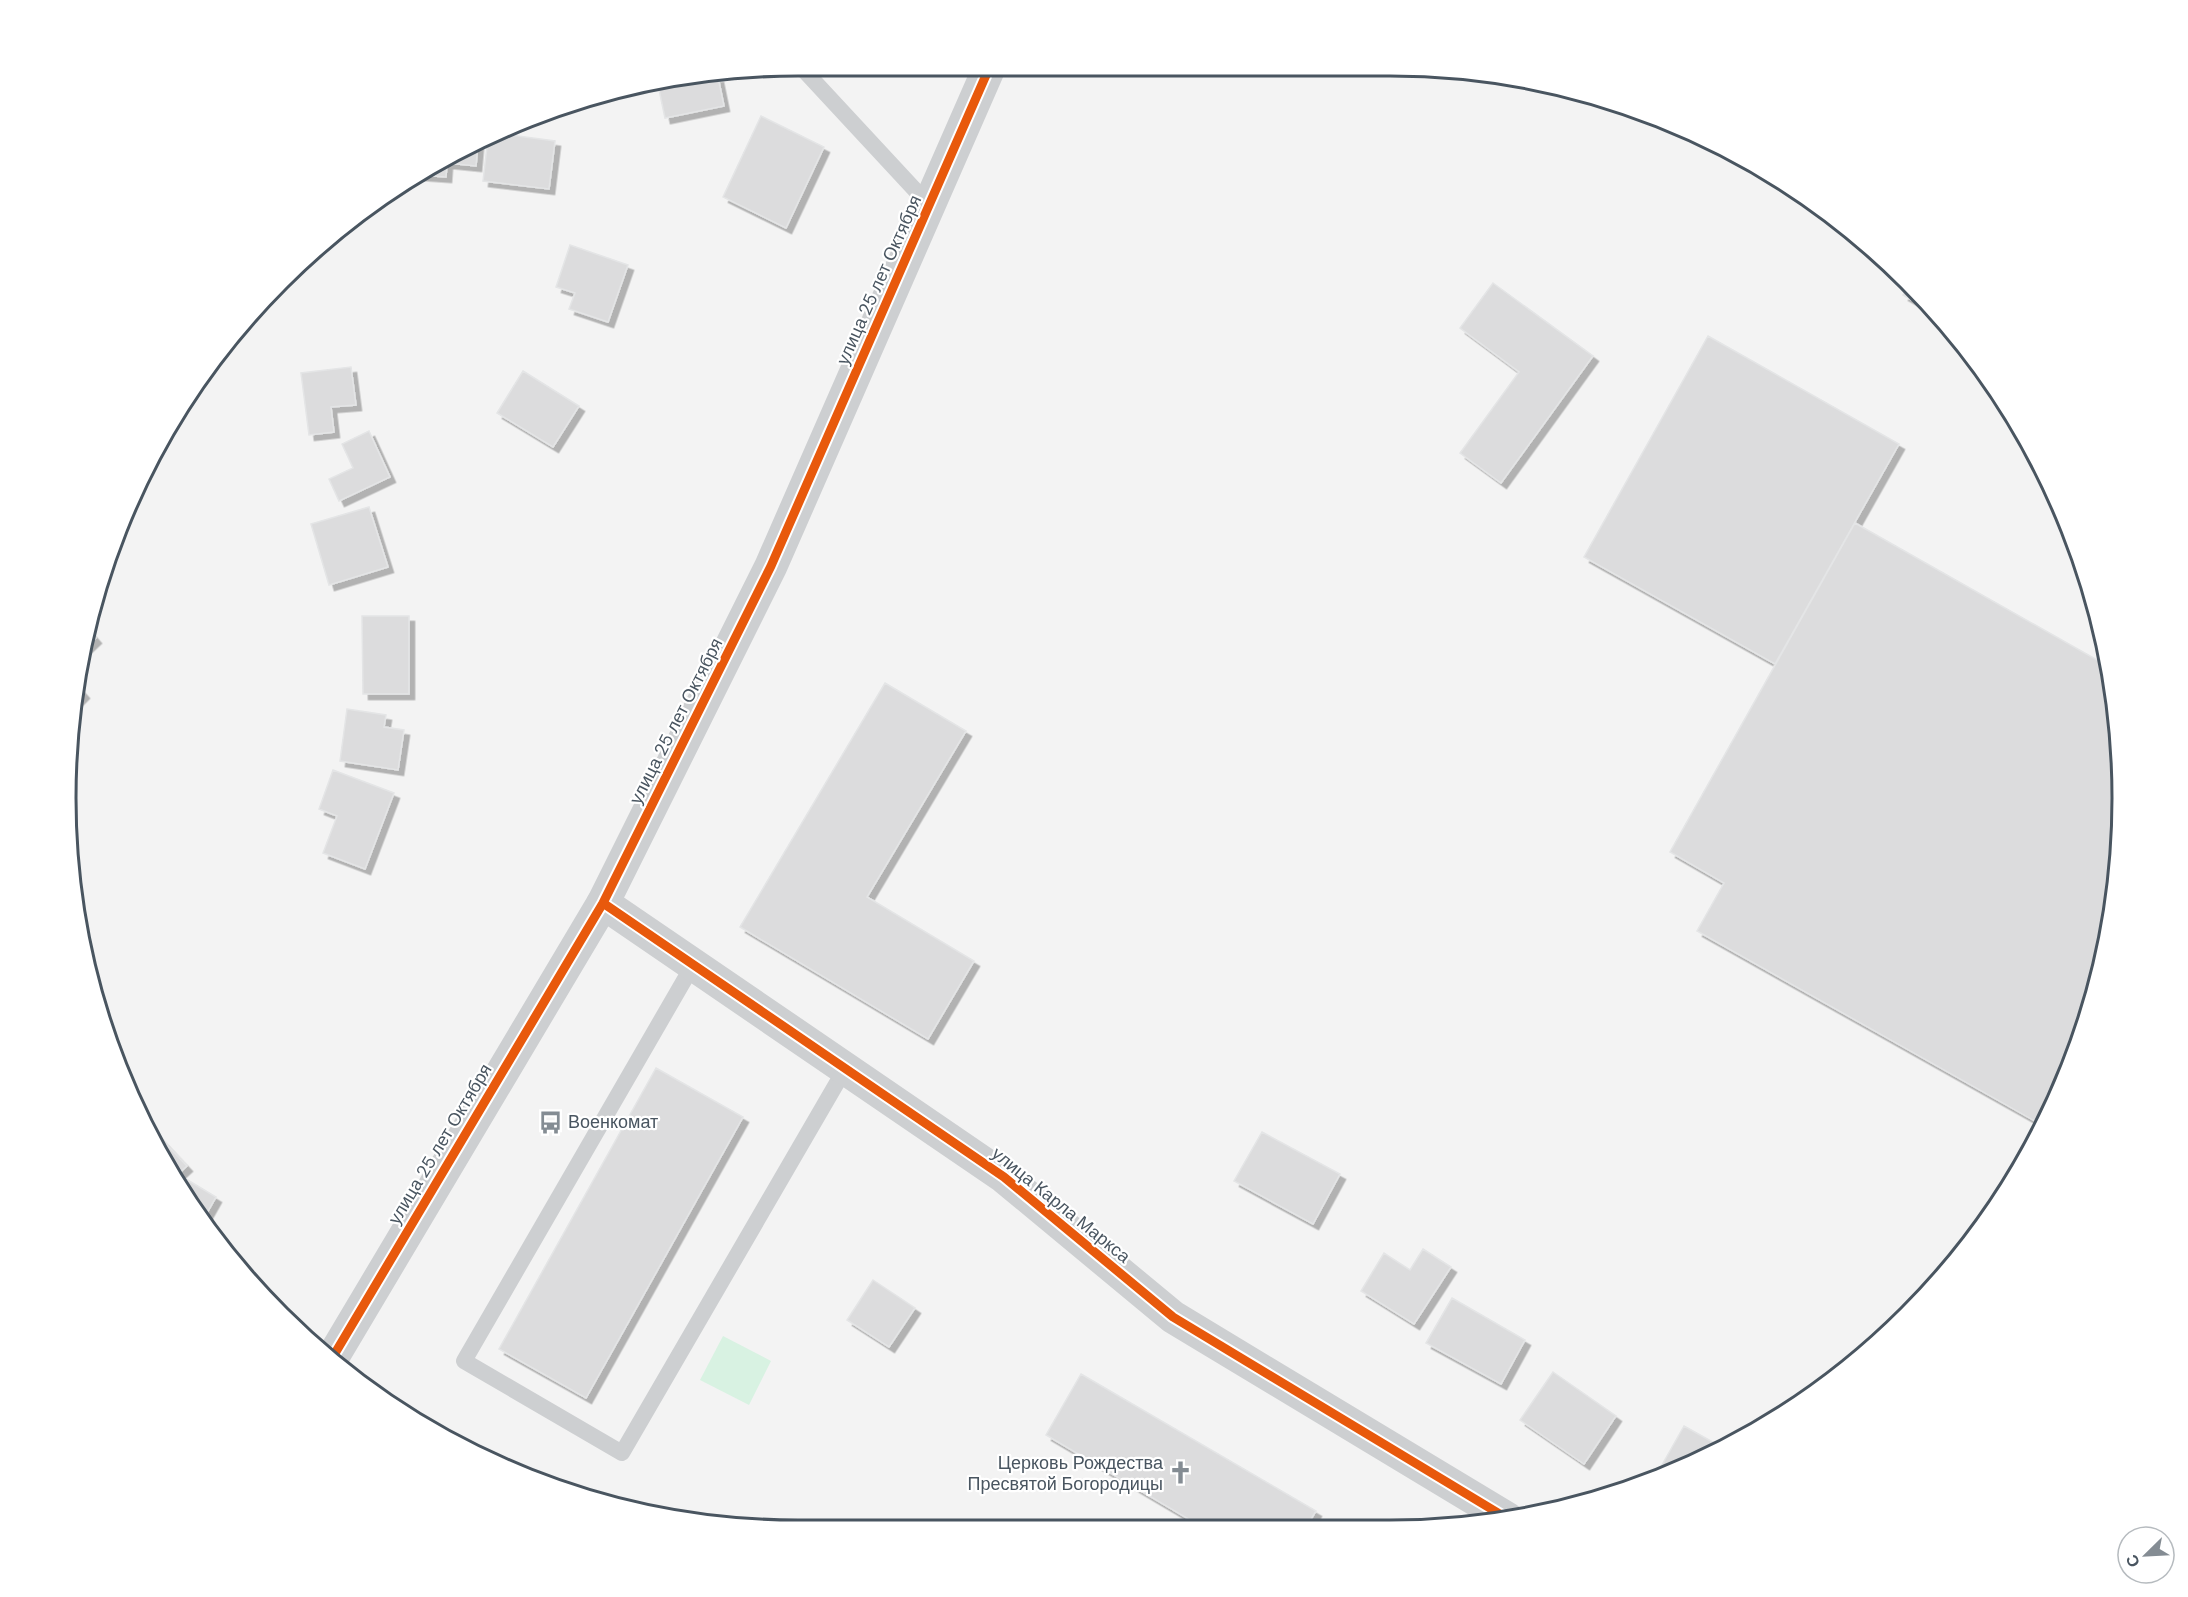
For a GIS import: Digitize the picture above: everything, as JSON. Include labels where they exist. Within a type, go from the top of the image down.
[{"type":"street","name":"улица 25 лет Октября","points":[[336,1352],[603,903],[771,566],[986,76]]},
{"type":"street","name":"улица Карла Маркса","points":[[603,903],[1004,1178],[1173,1317],[1497,1512]]},
{"type":"lane","points":[[809,76],[929,205]]},
{"type":"lane","points":[[693,965],[464,1361],[622,1453],[845,1069]]},
{"type":"green space","points":[[723,1336],[771,1361],[749,1405],[700,1380]]},
{"type":"building","points":[[719,81],[724,106],[665,118],[659,90]]},
{"type":"building","points":[[761,116],[824,147],[786,228],[723,197]]},
{"type":"building","points":[[513,135],[555,141],[549,189],[483,181],[487,147]]},
{"type":"building","points":[[477,152],[476,166],[455,164]]},
{"type":"building","points":[[447,168],[446,177],[432,176]]},
{"type":"building","points":[[570,245],[628,265],[608,322],[569,309],[575,293],[556,287]]},
{"type":"building","points":[[1493,283],[1593,356],[1501,483],[1460,453],[1519,372],[1460,328]]},
{"type":"building","points":[[1708,336],[1899,444],[1775,664],[1584,557]]},
{"type":"building","points":[[351,367],[356,405],[331,407],[334,432],[309,435],[301,373]]},
{"type":"building","points":[[523,371],[579,406],[553,447],[497,413]]},
{"type":"building","points":[[369,431],[390,477],[339,501],[329,479],[353,468],[342,444]]},
{"type":"building","points":[[369,507],[388,567],[329,585],[311,524]]},
{"type":"building","points":[[1855,523],[2098,661],[2110,751],[2112,798],[2105,893],[2098,939],[2073,1031],[2057,1075],[2035,1121],[1697,931],[1724,883],[1670,852]]},
{"type":"building","points":[[362,616],[409,616],[409,694],[363,694]]},
{"type":"building","points":[[885,683],[966,731],[867,897],[974,961],[928,1039],[740,927]]},
{"type":"building","points":[[347,709],[386,715],[384,727],[404,730],[398,770],[340,761]]},
{"type":"building","points":[[333,770],[394,793],[365,869],[323,853],[337,816],[319,809]]},
{"type":"building","points":[[656,1068],[743,1117],[586,1398],[499,1349]]},
{"type":"building","points":[[1262,1132],[1340,1174],[1313,1224],[1234,1181]]},
{"type":"building","points":[[163,1140],[187,1166],[180,1172]]},
{"type":"building","points":[[186,1180],[216,1197],[207,1213],[198,1200]]},
{"type":"building","points":[[1423,1249],[1451,1267],[1414,1324],[1361,1291],[1384,1253],[1410,1270]]},
{"type":"building","points":[[873,1280],[915,1308],[889,1347],[847,1320]]},
{"type":"building","points":[[1452,1298],[1525,1340],[1501,1384],[1426,1343]]},
{"type":"building","points":[[1553,1372],[1616,1416],[1584,1464],[1520,1420]]},
{"type":"building","name":"Церковь Рождества Пресвятой Богородицы","points":[[1081,1374],[1316,1511],[1311,1520],[1190,1520],[1046,1435]]},
{"type":"building","points":[[1684,1426],[1715,1443],[1666,1466],[1660,1468]]},
{"type":"cycle path","points":[[336,1352],[603,903],[771,566],[986,76]]},
{"type":"cycle path","points":[[603,903],[1004,1177],[1173,1317],[1497,1512]]},
{"type":"place","name":"Военкомат","points":[[550,1122]]},
{"type":"place","name":"Церковь Рождества Пресвятой Богородицы","points":[[1181,1473]]}]
